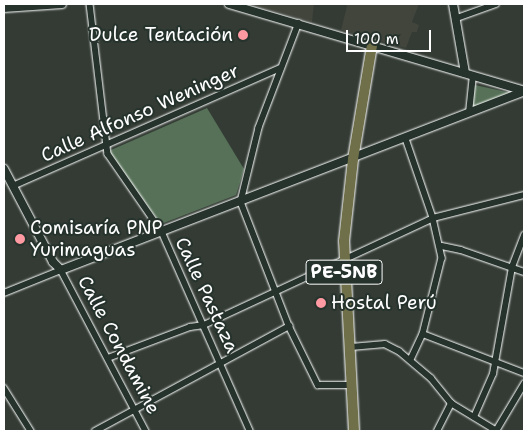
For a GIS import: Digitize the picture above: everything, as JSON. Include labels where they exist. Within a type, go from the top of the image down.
[{"type":"highway","name":"PE-5NB","points":[[354,431],[351,346],[343,261],[353,159],[372,45]]},
{"type":"street","points":[[4,8],[62,4]]},
{"type":"street","name":"Calle Pastaza","points":[[90,4],[105,145],[108,154],[162,232],[221,360],[250,431]]},
{"type":"street","points":[[229,4],[299,23],[524,91]]},
{"type":"street","points":[[453,4],[469,74],[469,113]]},
{"type":"street","points":[[457,18],[496,4]]},
{"type":"street","points":[[299,23],[280,68],[253,146],[241,202],[289,326],[319,386],[352,385]]},
{"type":"street","name":"Calle Alfonso Weninger","points":[[13,186],[280,68]]},
{"type":"street","points":[[4,293],[406,139],[524,91]]},
{"type":"street","points":[[406,139],[442,246],[441,268],[424,334],[411,360]]},
{"type":"street","name":"Calle Condamine","points":[[4,169],[53,262],[61,270],[146,431]]},
{"type":"street","points":[[108,358],[190,327],[204,325],[433,218],[524,195]]},
{"type":"street","points":[[474,417],[493,374],[512,267],[524,235]]},
{"type":"street","points":[[442,246],[524,272]]},
{"type":"street","points":[[94,431],[221,360],[289,326]]},
{"type":"street","points":[[424,334],[524,373]]},
{"type":"street","points":[[351,346],[385,344],[411,360],[431,378],[451,403],[497,431],[524,384]]},
{"type":"street","points":[[4,388],[31,431]]},
{"type":"street","points":[[437,431],[451,403]]},
{"type":"shaded area","points":[[249,4],[314,4],[312,22]]},
{"type":"shaded area","points":[[344,4],[419,4],[412,22],[419,25],[417,32],[412,32],[406,48],[341,30],[347,6]]},
{"type":"green space","points":[[475,85],[511,93],[472,108]]},
{"type":"green space","points":[[207,108],[244,169],[236,195],[161,224],[110,154],[111,150]]},
{"type":"place","name":"Dulce Tentación","points":[[243,35]]},
{"type":"place","name":"Comisaría PNP Yurimaguas","points":[[20,239]]},
{"type":"place","name":"Hostal Perú","points":[[321,303]]}]
